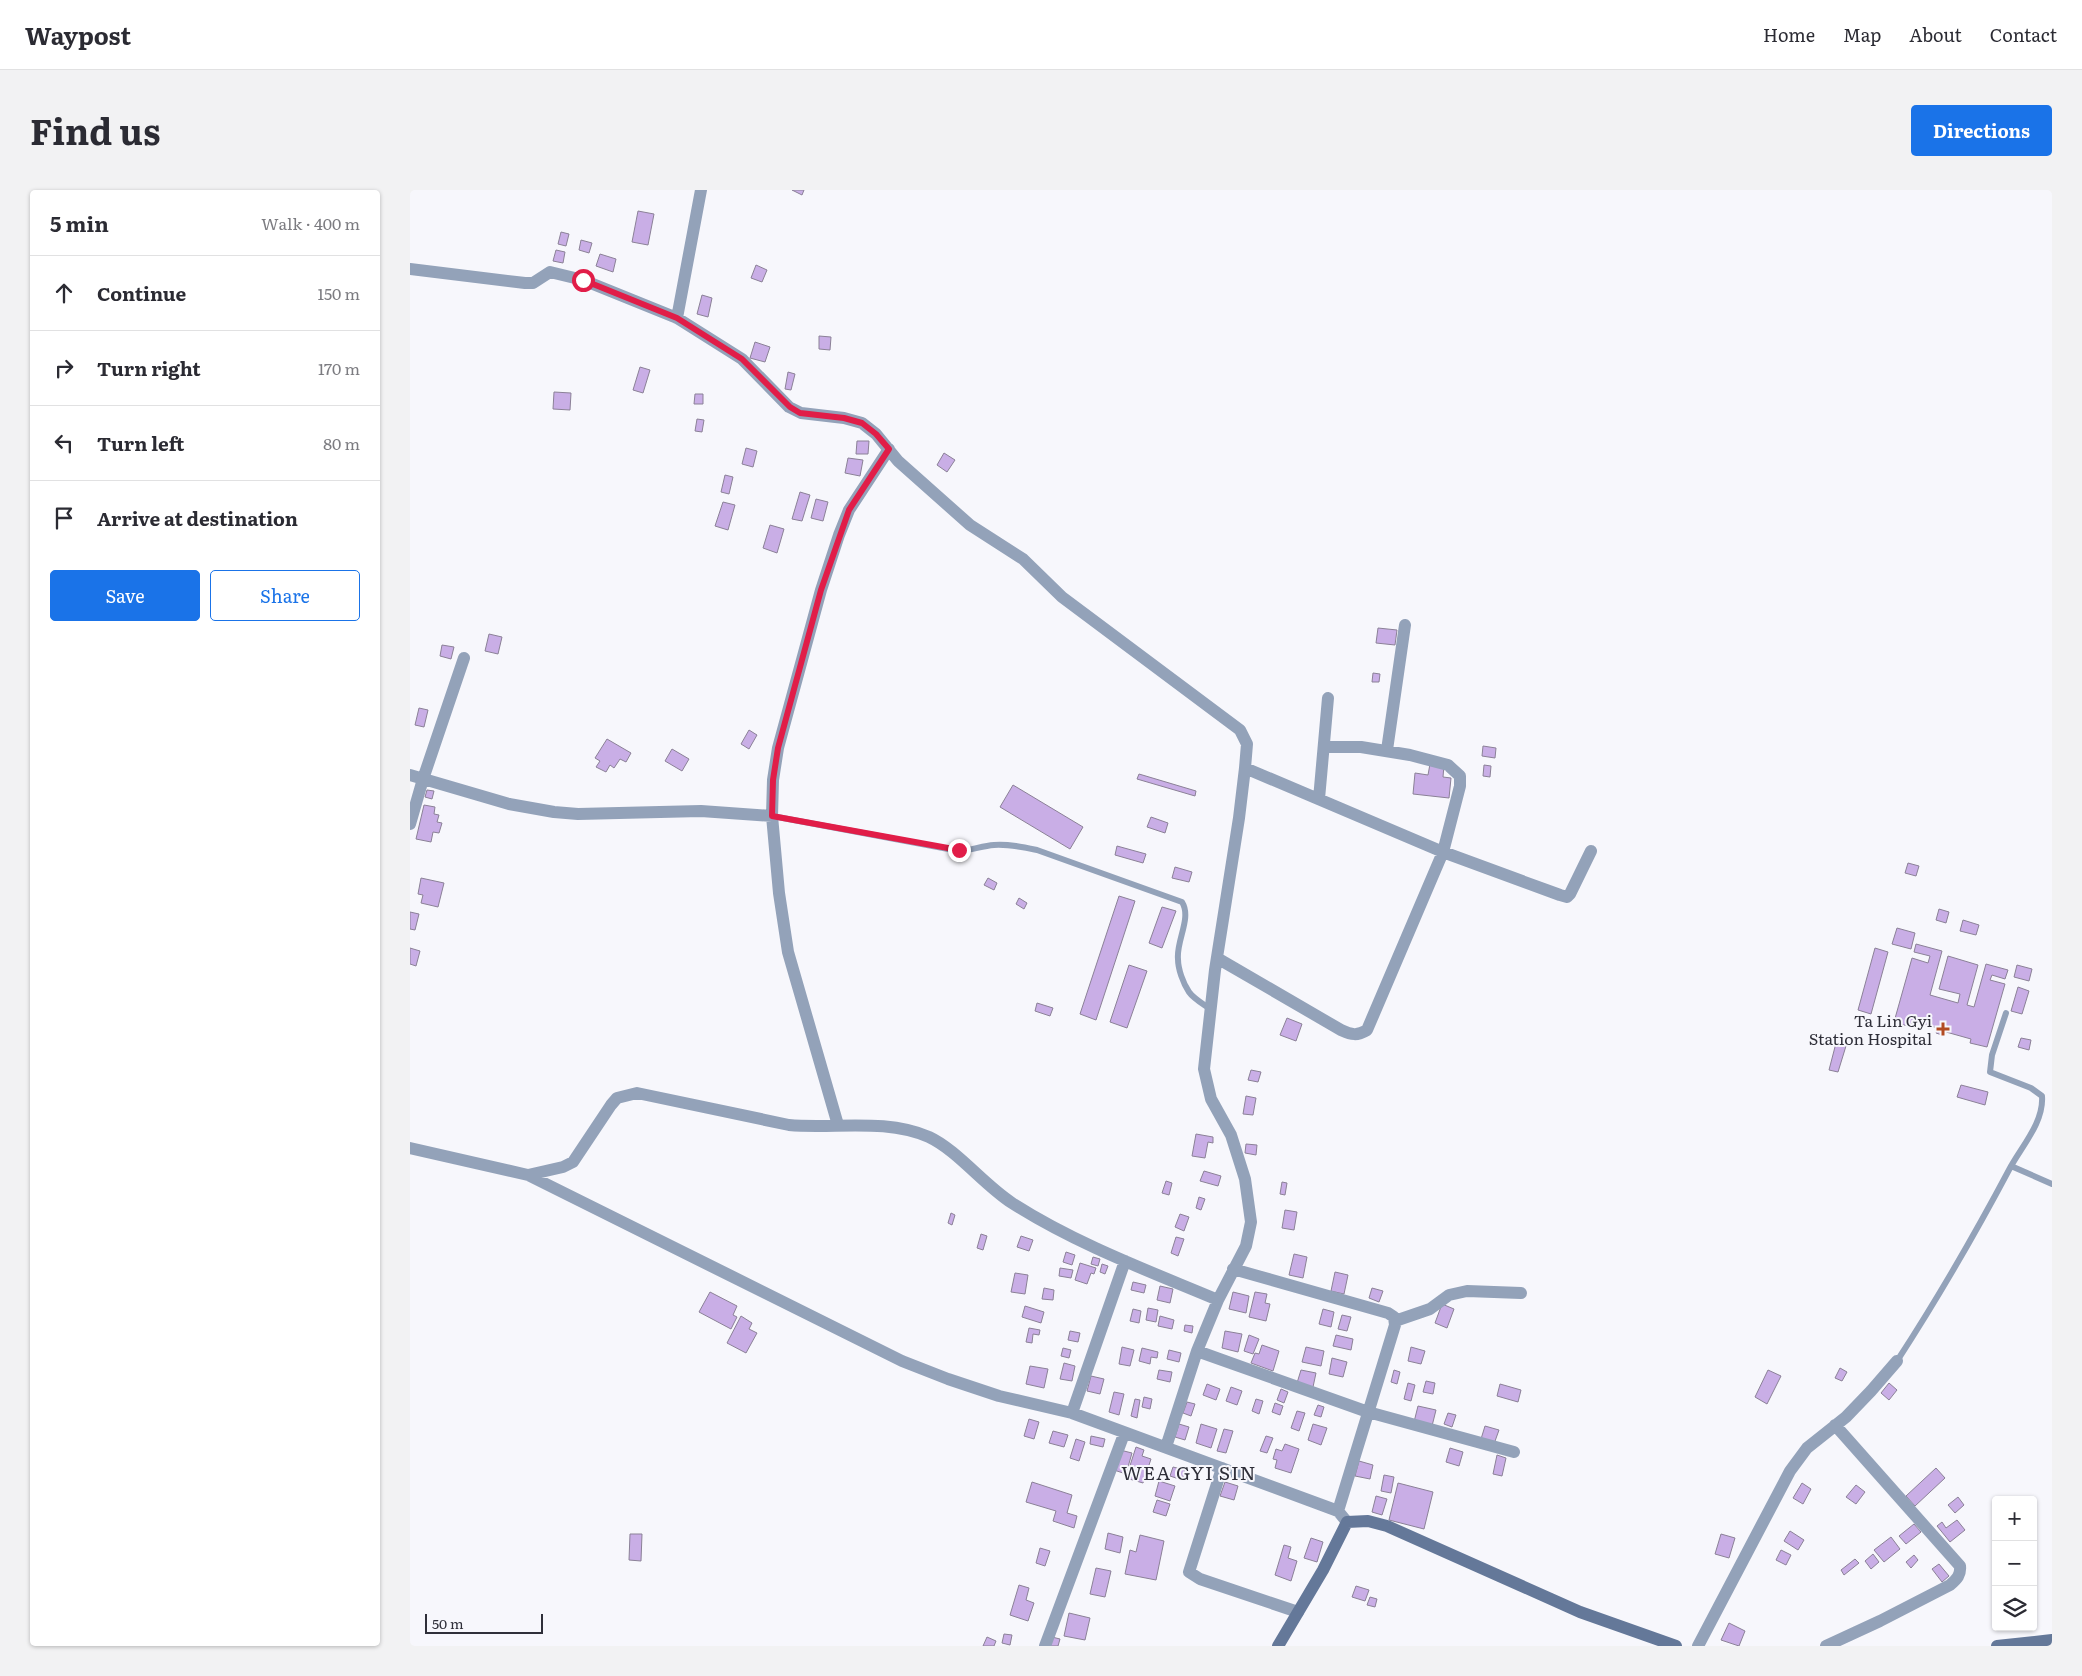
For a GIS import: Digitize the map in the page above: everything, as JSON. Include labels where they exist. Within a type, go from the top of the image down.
[{"type":"street","points":[[677,318],[701,190]]},
{"type":"street","points":[[410,268],[525,283],[533,283],[550,272],[583,280],[677,318],[742,359],[790,407],[800,413],[844,418],[862,423],[876,434],[898,460],[970,525],[1023,559],[1062,598],[1240,730],[1247,744],[1245,768],[1204,1048],[1205,1079],[1211,1099],[1231,1135],[1245,1179],[1251,1222],[1246,1246],[1218,1300],[1197,1351],[1166,1447]]},
{"type":"street","points":[[838,1125],[788,952],[778,893],[772,816],[773,780],[778,748],[821,590],[849,510],[889,449]]},
{"type":"street","points":[[1387,750],[1405,625]]},
{"type":"street","points":[[410,824],[423,779],[464,658]]},
{"type":"street","points":[[1319,799],[1328,698]]},
{"type":"street","points":[[1217,958],[1341,1030],[1353,1035],[1359,1035],[1367,1030],[1443,852],[1460,786],[1460,776],[1448,765],[1387,750],[1324,747]]},
{"type":"street","points":[[1245,768],[1443,852],[1567,896],[1570,894],[1590,851]]},
{"type":"street","points":[[410,775],[509,804],[554,812],[578,814],[701,811],[772,816]]},
{"type":"street","points":[[528,1175],[563,1167],[572,1162],[617,1098],[637,1093],[789,1125],[863,1124],[929,1137],[953,1154],[990,1189],[1038,1219],[1125,1261],[1218,1300]]},
{"type":"street","points":[[410,1148],[528,1175],[902,1361],[998,1396],[1072,1413],[1124,1434],[1166,1447],[1338,1510],[1347,1522]]},
{"type":"street","points":[[1072,1413],[1125,1261]]},
{"type":"street","points":[[1233,1269],[1388,1313],[1394,1317],[1395,1321],[1338,1510]]},
{"type":"street","points":[[1395,1321],[1430,1308],[1449,1295],[1466,1290],[1521,1293]]},
{"type":"street","points":[[1197,1351],[1368,1412],[1514,1452]]},
{"type":"street","points":[[1698,1646],[1790,1471],[1808,1448],[1872,1391],[1897,1360]]},
{"type":"street","points":[[1826,1646],[1880,1622],[1950,1584],[1958,1578],[1961,1571],[1960,1566],[1835,1425]]},
{"type":"street","points":[[1044,1646],[1124,1434]]},
{"type":"street","points":[[1222,1468],[1189,1572],[1200,1579],[1298,1612]]},
{"type":"street","points":[[1347,1522],[1368,1521],[1387,1526],[1580,1612],[1676,1646]]},
{"type":"street","points":[[1278,1646],[1323,1570],[1347,1522]]},
{"type":"street","points":[[1997,1646],[2052,1640]]},
{"type":"lane","points":[[772,816],[959,850],[975,850],[994,845],[1020,846],[1037,850],[1182,902],[1185,907],[1185,917],[1178,958],[1181,974],[1189,993],[1211,1010]]},
{"type":"lane","points":[[1897,1360],[1945,1287],[2011,1166],[2030,1136],[2043,1105],[2042,1096],[2031,1088],[1990,1072],[1992,1055],[2006,1014]]},
{"type":"lane","points":[[2011,1166],[2052,1184]]},
{"type":"building","points":[[792,190],[804,190],[802,195]]},
{"type":"building","points":[[638,211],[654,214],[648,245],[632,242]]},
{"type":"building","points":[[561,232],[569,234],[566,246],[558,244]]},
{"type":"building","points":[[581,240],[592,243],[589,253],[579,250]]},
{"type":"building","points":[[556,250],[565,252],[563,263],[553,261]]},
{"type":"building","points":[[600,254],[616,259],[613,272],[596,266]]},
{"type":"building","points":[[756,265],[767,270],[762,282],[751,278]]},
{"type":"building","points":[[702,295],[712,298],[708,317],[697,314]]},
{"type":"building","points":[[819,336],[831,337],[830,350],[819,349]]},
{"type":"building","points":[[755,342],[770,347],[765,362],[750,358]]},
{"type":"building","points":[[640,367],[650,370],[643,393],[633,390]]},
{"type":"building","points":[[788,372],[795,374],[791,390],[785,389]]},
{"type":"building","points":[[554,392],[571,393],[570,410],[553,409]]},
{"type":"building","points":[[695,394],[703,394],[703,404],[694,404]]},
{"type":"building","points":[[697,419],[704,420],[702,432],[695,431]]},
{"type":"building","points":[[857,441],[869,441],[868,454],[856,454]]},
{"type":"building","points":[[746,448],[757,451],[753,467],[742,464]]},
{"type":"building","points":[[944,453],[955,460],[947,472],[937,465]]},
{"type":"building","points":[[848,458],[863,460],[860,476],[845,473]]},
{"type":"building","points":[[725,475],[733,477],[729,494],[721,492]]},
{"type":"building","points":[[800,492],[810,495],[802,521],[792,519]]},
{"type":"building","points":[[816,499],[828,502],[823,521],[811,518]]},
{"type":"building","points":[[723,502],[735,505],[728,530],[715,526]]},
{"type":"building","points":[[770,525],[784,529],[777,553],[763,548]]},
{"type":"building","points":[[1378,628],[1397,630],[1395,645],[1376,643]]},
{"type":"building","points":[[489,634],[502,637],[498,654],[485,651]]},
{"type":"building","points":[[442,645],[454,647],[451,659],[440,656]]},
{"type":"building","points":[[1373,673],[1380,674],[1379,682],[1372,682]]},
{"type":"building","points":[[419,708],[428,710],[424,727],[415,725]]},
{"type":"building","points":[[749,730],[757,735],[749,749],[741,744]]},
{"type":"building","points":[[607,739],[631,753],[626,762],[620,759],[614,768],[610,765],[606,772],[596,767],[600,761],[595,758]]},
{"type":"building","points":[[1483,746],[1496,748],[1495,758],[1482,756]]},
{"type":"building","points":[[672,749],[689,759],[682,771],[665,761]]},
{"type":"building","points":[[1430,764],[1444,765],[1443,777],[1451,778],[1449,798],[1413,794],[1415,773],[1428,775]]},
{"type":"building","points":[[1484,765],[1491,766],[1490,777],[1483,776]]},
{"type":"building","points":[[1139,774],[1196,791],[1195,796],[1137,779]]},
{"type":"building","points":[[1013,785],[1083,827],[1070,849],[1000,807]]},
{"type":"building","points":[[427,790],[434,791],[432,799],[425,797]]},
{"type":"building","points":[[424,805],[435,807],[434,814],[439,815],[437,822],[442,823],[439,833],[433,832],[431,842],[416,839]]},
{"type":"building","points":[[1151,817],[1168,823],[1165,833],[1147,827]]},
{"type":"building","points":[[1117,846],[1146,854],[1143,863],[1115,855]]},
{"type":"building","points":[[1908,863],[1919,866],[1916,876],[1905,873]]},
{"type":"building","points":[[1175,867],[1192,872],[1189,882],[1172,878]]},
{"type":"building","points":[[421,878],[444,883],[438,907],[421,903],[423,895],[418,894]]},
{"type":"building","points":[[988,878],[997,883],[994,890],[984,885]]},
{"type":"building","points":[[1119,896],[1135,901],[1096,1020],[1080,1014]]},
{"type":"building","points":[[1019,898],[1027,903],[1024,909],[1016,904]]},
{"type":"building","points":[[1162,907],[1176,911],[1162,948],[1149,943]]},
{"type":"building","points":[[1939,909],[1949,912],[1946,923],[1936,920]]},
{"type":"building","points":[[410,912],[419,914],[415,930],[410,929]]},
{"type":"building","points":[[1963,920],[1979,925],[1976,935],[1960,931]]},
{"type":"building","points":[[1897,928],[1915,933],[1911,949],[1892,944]]},
{"type":"building","points":[[1916,944],[1942,951],[1930,995],[1958,1003],[1960,994],[1939,989],[1948,956],[1978,965],[1967,1005],[1974,1007],[1986,964],[2008,970],[2005,979],[1992,975],[1990,980],[2005,984],[1987,1047],[1970,1043],[1971,1039],[1946,1032],[1945,1036],[1936,1033],[1938,1028],[1912,1021],[1911,1027],[1894,1022],[1912,958],[1928,963],[1930,956],[1914,952]]},
{"type":"building","points":[[410,948],[420,951],[416,966],[410,964]]},
{"type":"building","points":[[1875,948],[1888,952],[1871,1014],[1858,1010]]},
{"type":"building","points":[[1129,965],[1147,971],[1127,1028],[1110,1022]]},
{"type":"building","points":[[2017,965],[2032,969],[2029,981],[2014,977]]},
{"type":"building","points":[[2018,987],[2029,991],[2022,1014],[2011,1011]]},
{"type":"building","points":[[1037,1003],[1053,1008],[1050,1016],[1035,1011]]},
{"type":"building","points":[[1287,1018],[1302,1024],[1296,1041],[1280,1035]]},
{"type":"building","points":[[2021,1038],[2031,1040],[2029,1050],[2018,1047]]},
{"type":"building","points":[[1836,1043],[1846,1046],[1838,1072],[1829,1070]]},
{"type":"building","points":[[1251,1070],[1261,1072],[1258,1082],[1248,1080]]},
{"type":"building","points":[[1961,1085],[1988,1092],[1985,1105],[1957,1097]]},
{"type":"building","points":[[1246,1096],[1256,1098],[1253,1115],[1243,1114]]},
{"type":"building","points":[[1196,1134],[1213,1137],[1213,1143],[1208,1142],[1205,1158],[1192,1156]]},
{"type":"building","points":[[1246,1144],[1257,1145],[1256,1155],[1245,1153]]},
{"type":"building","points":[[1204,1171],[1221,1176],[1218,1186],[1200,1181]]},
{"type":"building","points":[[1166,1181],[1172,1183],[1169,1195],[1162,1193]]},
{"type":"building","points":[[1282,1182],[1287,1183],[1285,1195],[1280,1194]]},
{"type":"building","points":[[1199,1197],[1205,1199],[1201,1210],[1196,1208]]},
{"type":"building","points":[[1285,1210],[1297,1212],[1294,1230],[1282,1228]]},
{"type":"building","points":[[951,1213],[955,1215],[952,1225],[948,1223]]},
{"type":"building","points":[[1180,1214],[1189,1217],[1184,1231],[1175,1227]]},
{"type":"building","points":[[981,1234],[987,1236],[983,1250],[977,1248]]},
{"type":"building","points":[[1021,1236],[1033,1240],[1029,1251],[1017,1247]]},
{"type":"building","points":[[1176,1237],[1184,1239],[1178,1256],[1171,1253]]},
{"type":"building","points":[[1066,1252],[1075,1255],[1072,1265],[1063,1262]]},
{"type":"building","points":[[1294,1254],[1307,1257],[1303,1278],[1289,1275]]},
{"type":"building","points":[[1093,1257],[1100,1259],[1098,1266],[1091,1264]]},
{"type":"building","points":[[1080,1263],[1096,1268],[1094,1274],[1091,1273],[1087,1284],[1075,1280]]},
{"type":"building","points":[[1102,1264],[1108,1266],[1105,1274],[1100,1272]]},
{"type":"building","points":[[1060,1268],[1073,1270],[1071,1278],[1059,1276]]},
{"type":"building","points":[[1335,1272],[1348,1275],[1344,1294],[1331,1291]]},
{"type":"building","points":[[1015,1273],[1028,1275],[1025,1294],[1011,1292]]},
{"type":"building","points":[[1133,1282],[1146,1285],[1144,1293],[1131,1290]]},
{"type":"building","points":[[1160,1286],[1173,1289],[1170,1303],[1157,1300]]},
{"type":"building","points":[[1044,1288],[1054,1290],[1053,1300],[1042,1299]]},
{"type":"building","points":[[1372,1288],[1383,1291],[1379,1302],[1369,1298]]},
{"type":"building","points":[[710,1292],[737,1306],[733,1315],[737,1317],[731,1329],[699,1312]]},
{"type":"building","points":[[1233,1292],[1249,1296],[1246,1313],[1229,1309]]},
{"type":"building","points":[[1255,1292],[1267,1294],[1265,1303],[1270,1304],[1266,1321],[1249,1317]]},
{"type":"building","points":[[1442,1304],[1454,1309],[1447,1328],[1435,1323]]},
{"type":"building","points":[[1025,1306],[1044,1312],[1041,1323],[1022,1317]]},
{"type":"building","points":[[1148,1308],[1158,1310],[1156,1322],[1146,1320]]},
{"type":"building","points":[[1133,1309],[1141,1311],[1139,1323],[1130,1321]]},
{"type":"building","points":[[1323,1309],[1334,1312],[1331,1327],[1319,1324]]},
{"type":"building","points":[[1342,1315],[1351,1317],[1347,1331],[1338,1329]]},
{"type":"building","points":[[741,1316],[752,1323],[749,1329],[757,1333],[746,1353],[727,1343]]},
{"type":"building","points":[[1160,1316],[1174,1320],[1172,1329],[1158,1326]]},
{"type":"building","points":[[1185,1325],[1193,1326],[1192,1333],[1184,1331]]},
{"type":"building","points":[[1029,1328],[1040,1330],[1039,1335],[1033,1334],[1032,1343],[1026,1342]]},
{"type":"building","points":[[1070,1331],[1080,1333],[1078,1342],[1068,1340]]},
{"type":"building","points":[[1225,1331],[1242,1334],[1238,1352],[1222,1348]]},
{"type":"building","points":[[1249,1335],[1259,1339],[1253,1354],[1244,1351]]},
{"type":"building","points":[[1336,1335],[1353,1339],[1351,1350],[1333,1346]]},
{"type":"building","points":[[1262,1345],[1279,1351],[1273,1371],[1251,1363],[1255,1353],[1259,1354]]},
{"type":"building","points":[[1122,1347],[1134,1350],[1130,1366],[1119,1364]]},
{"type":"building","points":[[1306,1347],[1324,1351],[1321,1366],[1302,1362]]},
{"type":"building","points":[[1411,1347],[1425,1351],[1421,1364],[1408,1361]]},
{"type":"building","points":[[1063,1348],[1071,1350],[1069,1358],[1061,1356]]},
{"type":"building","points":[[1142,1348],[1158,1352],[1157,1358],[1151,1357],[1150,1364],[1139,1361]]},
{"type":"building","points":[[1169,1350],[1181,1353],[1179,1362],[1167,1359]]},
{"type":"building","points":[[1332,1358],[1347,1362],[1343,1377],[1329,1374]]},
{"type":"building","points":[[1064,1363],[1075,1366],[1072,1381],[1060,1379]]},
{"type":"building","points":[[1030,1366],[1048,1369],[1044,1388],[1026,1384]]},
{"type":"building","points":[[1840,1368],[1847,1372],[1842,1381],[1835,1378]]},
{"type":"building","points":[[1159,1370],[1172,1372],[1170,1382],[1157,1379]]},
{"type":"building","points":[[1301,1370],[1316,1373],[1313,1387],[1297,1383]]},
{"type":"building","points":[[1394,1370],[1400,1372],[1397,1384],[1391,1382]]},
{"type":"building","points":[[1768,1370],[1781,1376],[1767,1404],[1755,1397]]},
{"type":"building","points":[[1091,1376],[1104,1379],[1100,1394],[1087,1391]]},
{"type":"building","points":[[1426,1381],[1435,1383],[1433,1394],[1423,1392]]},
{"type":"building","points":[[1408,1383],[1415,1385],[1411,1401],[1404,1399]]},
{"type":"building","points":[[1889,1383],[1897,1390],[1889,1400],[1881,1393]]},
{"type":"building","points":[[1207,1384],[1220,1389],[1216,1400],[1203,1395]]},
{"type":"building","points":[[1500,1384],[1521,1390],[1518,1402],[1497,1396]]},
{"type":"building","points":[[1231,1387],[1242,1391],[1237,1405],[1226,1401]]},
{"type":"building","points":[[1281,1389],[1288,1392],[1284,1403],[1277,1400]]},
{"type":"building","points":[[1114,1392],[1124,1394],[1119,1415],[1109,1412]]},
{"type":"building","points":[[1144,1397],[1152,1399],[1150,1409],[1142,1407]]},
{"type":"building","points":[[1135,1399],[1140,1400],[1137,1418],[1131,1416]]},
{"type":"building","points":[[1256,1399],[1263,1401],[1259,1414],[1252,1411]]},
{"type":"building","points":[[1187,1402],[1195,1404],[1191,1416],[1183,1413]]},
{"type":"building","points":[[1275,1403],[1283,1406],[1280,1415],[1272,1412]]},
{"type":"building","points":[[1318,1405],[1324,1407],[1321,1417],[1314,1415]]},
{"type":"building","points":[[1418,1406],[1436,1410],[1432,1426],[1414,1422]]},
{"type":"building","points":[[1297,1411],[1305,1413],[1299,1431],[1291,1428]]},
{"type":"building","points":[[1448,1413],[1456,1415],[1452,1427],[1444,1424]]},
{"type":"building","points":[[1029,1419],[1039,1422],[1034,1439],[1024,1436]]},
{"type":"building","points":[[1179,1424],[1189,1427],[1185,1440],[1175,1437]]},
{"type":"building","points":[[1201,1424],[1217,1429],[1211,1448],[1196,1443]]},
{"type":"building","points":[[1313,1424],[1327,1428],[1321,1445],[1308,1440]]},
{"type":"building","points":[[1485,1426],[1499,1430],[1494,1444],[1481,1439]]},
{"type":"building","points":[[1224,1429],[1233,1431],[1226,1453],[1217,1451]]},
{"type":"building","points":[[1053,1431],[1068,1435],[1064,1447],[1049,1443]]},
{"type":"building","points":[[1091,1436],[1105,1439],[1103,1447],[1090,1444]]},
{"type":"building","points":[[1266,1436],[1273,1438],[1267,1453],[1260,1451]]},
{"type":"building","points":[[1076,1439],[1085,1442],[1079,1461],[1070,1458]]},
{"type":"building","points":[[1285,1444],[1299,1449],[1291,1473],[1275,1468],[1277,1460],[1273,1459],[1276,1449],[1282,1451]]},
{"type":"building","points":[[1136,1447],[1144,1450],[1142,1456],[1151,1459],[1143,1483],[1126,1478]]},
{"type":"building","points":[[1450,1448],[1463,1452],[1459,1466],[1446,1462]]},
{"type":"building","points":[[1120,1450],[1132,1453],[1126,1474],[1114,1470]]},
{"type":"building","points":[[1497,1455],[1506,1458],[1502,1476],[1493,1474]]},
{"type":"building","points":[[1359,1461],[1373,1465],[1370,1479],[1355,1476]]},
{"type":"building","points":[[1173,1467],[1185,1470],[1182,1480],[1170,1476]]},
{"type":"building","points":[[1936,1468],[1945,1478],[1915,1506],[1906,1496]]},
{"type":"building","points":[[1384,1475],[1394,1477],[1391,1493],[1381,1491]]},
{"type":"building","points":[[1159,1481],[1175,1486],[1170,1501],[1155,1496]]},
{"type":"building","points":[[1032,1482],[1072,1495],[1067,1513],[1077,1516],[1074,1528],[1053,1521],[1056,1511],[1026,1502]]},
{"type":"building","points":[[1225,1482],[1238,1486],[1234,1500],[1220,1496]]},
{"type":"building","points":[[1398,1483],[1433,1492],[1424,1529],[1389,1520]]},
{"type":"building","points":[[1802,1483],[1811,1489],[1803,1504],[1793,1498]]},
{"type":"building","points":[[1856,1485],[1865,1492],[1856,1504],[1846,1497]]},
{"type":"building","points":[[1376,1496],[1387,1499],[1382,1515],[1372,1512]]},
{"type":"building","points":[[1958,1497],[1964,1505],[1955,1513],[1948,1505]]},
{"type":"building","points":[[1157,1500],[1170,1504],[1166,1516],[1153,1512]]},
{"type":"building","points":[[1957,1520],[1965,1530],[1950,1542],[1937,1526],[1942,1522],[1946,1528]]},
{"type":"building","points":[[1914,1524],[1921,1532],[1906,1544],[1899,1536]]},
{"type":"building","points":[[1790,1531],[1804,1540],[1798,1550],[1784,1541]]},
{"type":"building","points":[[1108,1533],[1123,1537],[1120,1553],[1105,1549]]},
{"type":"building","points":[[630,1534],[642,1534],[641,1561],[629,1560]]},
{"type":"building","points":[[1721,1534],[1735,1538],[1729,1558],[1715,1554]]},
{"type":"building","points":[[1140,1535],[1164,1541],[1156,1580],[1125,1574],[1130,1550],[1136,1552]]},
{"type":"building","points":[[1891,1537],[1900,1549],[1884,1562],[1874,1550]]},
{"type":"building","points":[[1311,1538],[1323,1542],[1317,1562],[1304,1558]]},
{"type":"building","points":[[1284,1545],[1291,1547],[1288,1558],[1297,1561],[1291,1581],[1275,1575]]},
{"type":"building","points":[[1040,1548],[1050,1551],[1045,1566],[1036,1563]]},
{"type":"building","points":[[1781,1550],[1791,1555],[1786,1565],[1776,1560]]},
{"type":"building","points":[[1873,1554],[1879,1562],[1871,1569],[1865,1561]]},
{"type":"building","points":[[1914,1555],[1918,1560],[1911,1568],[1906,1562]]},
{"type":"building","points":[[1855,1559],[1859,1563],[1844,1575],[1841,1570]]},
{"type":"building","points":[[1939,1564],[1949,1576],[1942,1582],[1932,1569]]},
{"type":"building","points":[[1096,1568],[1111,1571],[1105,1597],[1090,1594]]},
{"type":"building","points":[[1019,1585],[1029,1588],[1026,1600],[1034,1603],[1028,1621],[1010,1615]]},
{"type":"building","points":[[1356,1586],[1369,1590],[1365,1601],[1352,1597]]},
{"type":"building","points":[[1370,1597],[1377,1599],[1375,1607],[1367,1605]]},
{"type":"building","points":[[1069,1613],[1090,1618],[1085,1640],[1064,1636]]},
{"type":"building","points":[[1729,1623],[1745,1631],[1739,1646],[1721,1640]]},
{"type":"building","points":[[1004,1634],[1012,1635],[1010,1645],[1002,1643]]},
{"type":"building","points":[[987,1637],[996,1641],[994,1646],[983,1646]]},
{"type":"building","points":[[1052,1637],[1060,1639],[1058,1646],[1050,1646]]},
{"type":"place","name":"Ta Lin Gyi Station Hospital","points":[[1943,1029]]},
{"type":"district","name":"WEA GYI SIN","points":[[1189,1472]]},
{"type":"route","points":[[583,280],[677,318],[742,359],[790,407],[800,413],[817,417],[844,418],[862,423],[876,434],[889,449],[868,478],[849,510],[821,590],[778,748],[773,780],[772,816],[959,850]]}]
